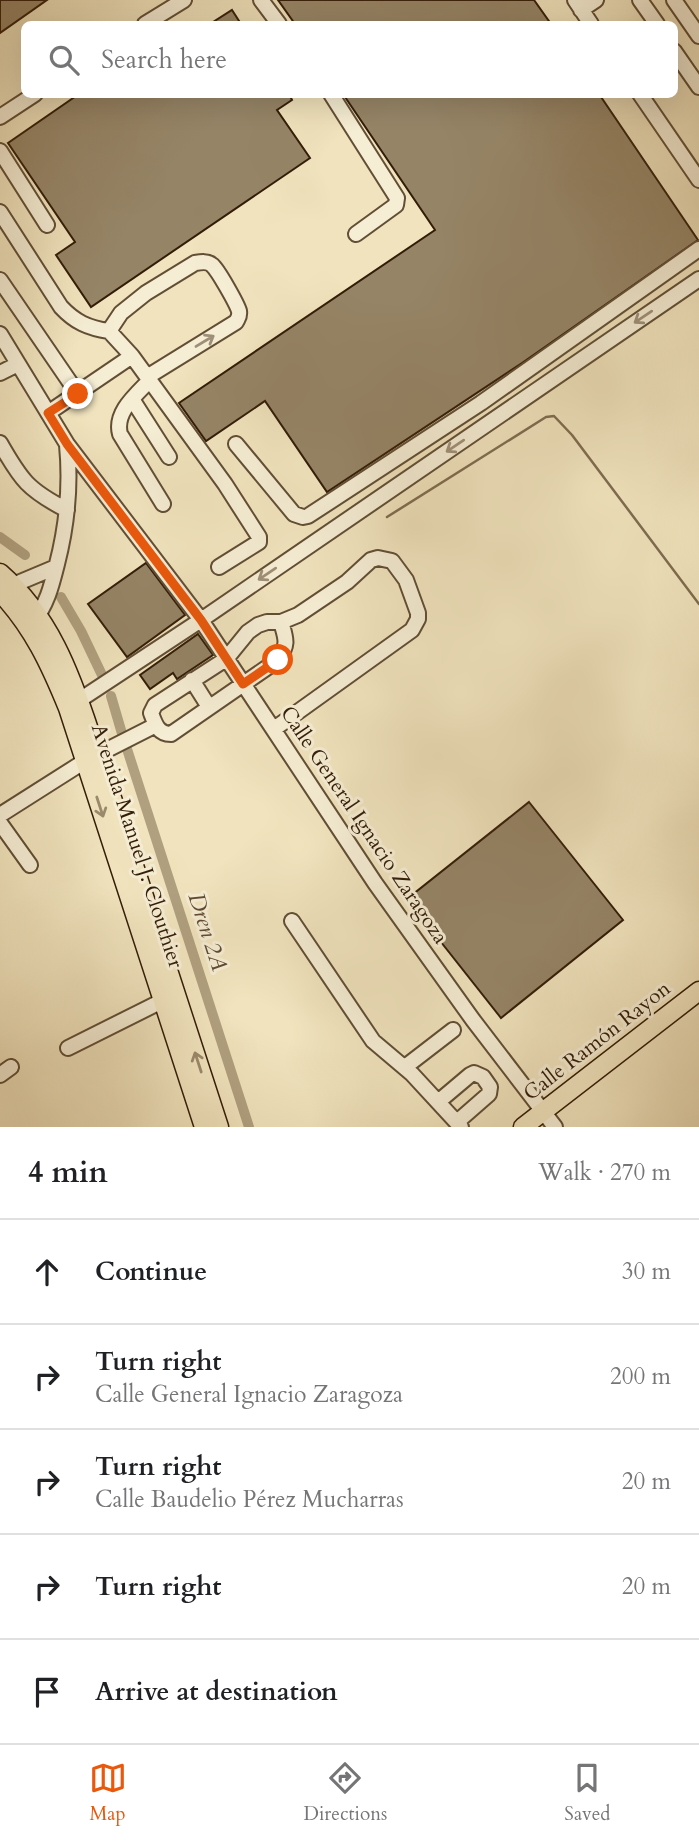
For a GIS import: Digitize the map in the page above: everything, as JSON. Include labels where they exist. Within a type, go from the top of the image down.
[{"type":"main road","name":"Avenida Manuel J. Clouthier","points":[[3,585],[34,622],[43,652],[74,705],[169,997],[219,1127]]},
{"type":"main road","name":"Calle Ramón Rayon","points":[[523,1127],[699,990]]},
{"type":"main road","name":"Avenida Manuel J. Clouthier","points":[[169,997],[204,1127]]},
{"type":"street","points":[[150,21],[184,0]]},
{"type":"street","points":[[261,0],[277,21]]},
{"type":"street","points":[[589,21],[578,5],[596,0]]},
{"type":"street","points":[[640,0],[654,21]]},
{"type":"street","points":[[674,0],[699,36]]},
{"type":"street","points":[[678,57],[699,87]]},
{"type":"street","points":[[0,117],[29,98]]},
{"type":"street","points":[[334,98],[397,198],[396,205],[356,234]]},
{"type":"street","points":[[643,98],[699,180]]},
{"type":"street","points":[[0,150],[47,225]]},
{"type":"street","points":[[0,212],[61,307],[71,318],[84,326],[109,331],[132,356],[225,484],[259,537],[259,542],[219,567]]},
{"type":"street","points":[[236,444],[294,514],[307,516],[481,403],[699,249]]},
{"type":"street","points":[[109,331],[121,313],[146,293],[195,262],[213,265],[239,310],[236,322],[148,378],[121,414],[118,428],[163,504]]},
{"type":"street","points":[[74,705],[699,279]]},
{"type":"street","points":[[0,280],[78,394]]},
{"type":"street","name":"Calle General Ignacio Zaragoza","points":[[0,334],[67,444],[201,620],[382,894],[555,1127]]},
{"type":"street","points":[[48,413],[132,356]]},
{"type":"street","points":[[0,373],[18,364]]},
{"type":"street","points":[[132,399],[169,457]]},
{"type":"street","points":[[0,443],[19,475],[30,487],[67,510]]},
{"type":"street","points":[[34,622],[50,593],[62,547],[67,510],[67,444]]},
{"type":"street","points":[[274,729],[412,630],[418,613],[406,580],[391,561],[378,558],[372,560],[347,582],[298,615],[281,622],[258,625],[248,632],[226,659],[153,707],[151,713],[162,733],[171,734],[278,660],[286,642],[281,622]]},
{"type":"street","points":[[3,585],[56,567]]},
{"type":"street","points":[[192,680],[209,707]]},
{"type":"street","points":[[0,815],[91,758],[156,725]]},
{"type":"street","points":[[0,823],[30,865]]},
{"type":"street","points":[[292,921],[373,1041],[405,1067],[459,1125],[489,1094],[490,1087],[483,1077],[470,1074],[438,1102]]},
{"type":"street","points":[[68,1048],[169,997]]},
{"type":"street","points":[[405,1067],[453,1030]]},
{"type":"building","points":[[0,0],[47,0],[0,33]]},
{"type":"building","points":[[278,0],[534,0],[549,21],[293,21]]},
{"type":"building","points":[[232,10],[239,21],[215,21]]},
{"type":"building","points":[[73,98],[291,98],[292,100],[277,110],[310,158],[91,307],[56,255],[75,242],[8,143]]},
{"type":"building","points":[[346,98],[602,98],[698,240],[522,363],[327,492],[265,401],[206,441],[179,403],[435,230]]},
{"type":"building","points":[[146,563],[185,615],[127,657],[88,604]]},
{"type":"building","points":[[198,634],[213,655],[177,679],[173,673],[150,689],[140,675]]},
{"type":"building","points":[[529,802],[623,920],[501,1018],[407,899]]},
{"type":"waterway","points":[[387,517],[546,417],[554,416],[572,435],[699,604]]},
{"type":"waterway","name":"Dren 2A","points":[[0,537],[25,555]]},
{"type":"waterway","name":"Dren 2A","points":[[61,597],[102,675]]},
{"type":"waterway","name":"Dren 2A","points":[[111,696],[123,737]]},
{"type":"waterway","name":"Dren 2A","points":[[127,749],[249,1127]]},
{"type":"route","points":[[78,394],[48,413],[67,444],[201,620],[243,684],[278,660]]}]
